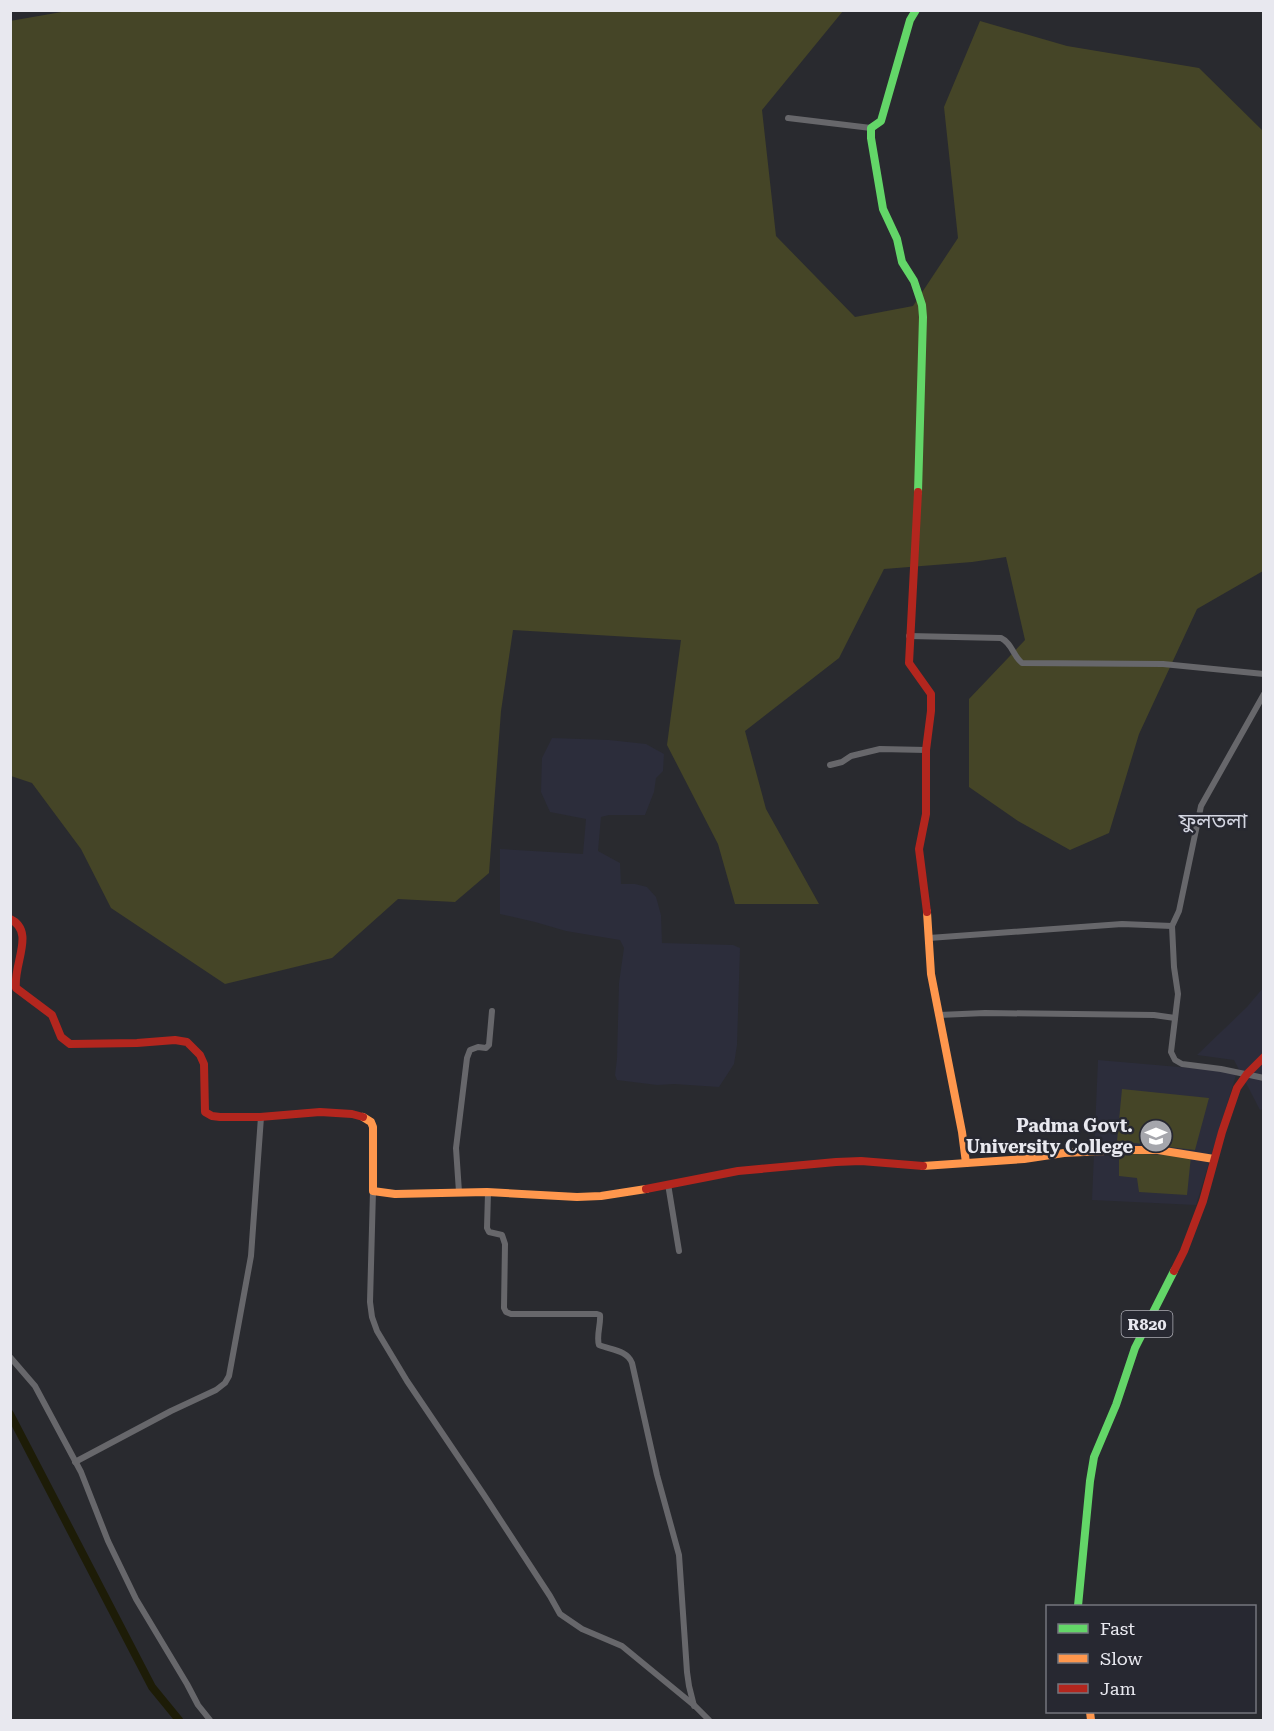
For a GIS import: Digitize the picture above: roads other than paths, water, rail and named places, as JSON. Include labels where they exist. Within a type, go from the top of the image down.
[{"type":"street","points":[[788,118],[871,128],[881,121],[910,20],[916,10]]},
{"type":"street","points":[[871,128],[883,209],[897,239],[902,262],[914,281],[922,305],[920,452],[909,663],[931,694],[926,750],[926,814],[919,849],[931,974],[966,1163]]},
{"type":"street","points":[[909,636],[1001,638],[1007,641],[1017,659],[1022,663],[1163,664],[1263,674]]},
{"type":"street","points":[[1263,694],[1201,806],[1179,911],[1172,926],[1178,994],[1172,1052],[1175,1060],[1182,1064],[1263,1078]]},
{"type":"street","points":[[830,765],[842,762],[851,756],[879,749],[926,750]]},
{"type":"street","points":[[10,919],[19,924],[23,934],[15,977],[16,988],[52,1015],[61,1037],[70,1044],[175,1040],[187,1042],[194,1048],[204,1064],[205,1112],[213,1117],[261,1117],[317,1112],[360,1115],[371,1121],[374,1134],[370,1302],[377,1331],[407,1381],[484,1494],[560,1614],[582,1629],[622,1646],[709,1720]]},
{"type":"street","points":[[929,938],[1122,924],[1172,926]]},
{"type":"street","points":[[459,1192],[456,1148],[466,1058],[470,1050],[478,1047],[486,1048],[489,1045],[492,1011]]},
{"type":"street","points":[[939,1015],[985,1013],[1154,1015],[1175,1018]]},
{"type":"street","name":"R820","points":[[1078,1605],[1094,1457],[1116,1405],[1136,1348],[1184,1251],[1203,1201],[1237,1088],[1263,1057]]},
{"type":"street","points":[[75,1462],[216,1390],[225,1383],[229,1376],[251,1256],[261,1117]]},
{"type":"street","points":[[373,1191],[404,1194],[459,1192],[601,1197],[738,1171],[836,1162],[861,1161],[925,1166],[1024,1159],[1064,1153],[1126,1150],[1158,1150],[1214,1159]]},
{"type":"street","points":[[668,1184],[679,1251]]},
{"type":"street","points":[[488,1193],[487,1228],[489,1232],[502,1235],[506,1244],[504,1308],[506,1312],[511,1314],[597,1314],[601,1320],[599,1345],[630,1358],[657,1475],[679,1555],[687,1672],[695,1706]]},
{"type":"street","points":[[10,1357],[35,1386],[81,1472],[108,1541],[136,1599],[198,1705],[210,1720]]},
{"type":"waterway","points":[[10,1414],[152,1687],[179,1720]]},
{"type":"place","name":"Padma Govt. University College","points":[[1156,1136]]},
{"type":"district","name":"ফুলতলা","points":[[1213,821]]}]
